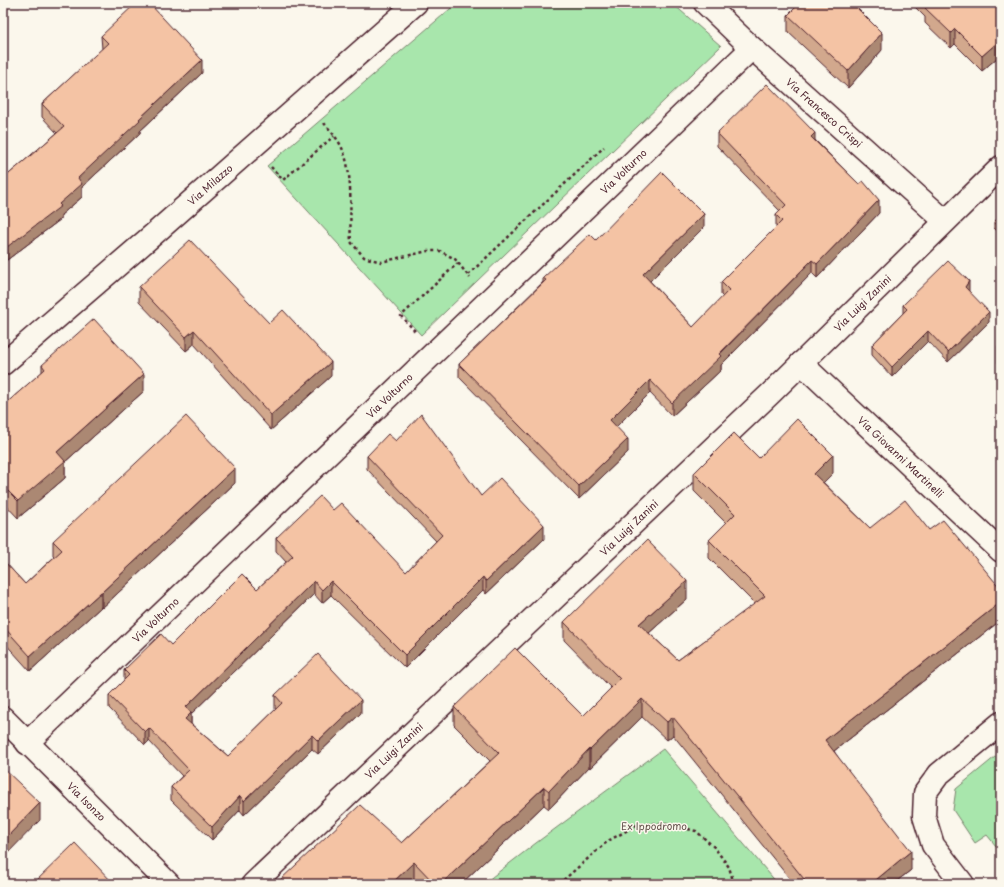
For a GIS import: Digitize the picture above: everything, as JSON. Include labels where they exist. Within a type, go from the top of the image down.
[{"type":"street","name":"Via Milazzo","points":[[3,364],[154,234],[416,3]]},
{"type":"street","name":"Via Francesco Crispi","points":[[705,3],[752,48],[945,221]]},
{"type":"street","name":"Via Volturno","points":[[27,743],[752,48]]},
{"type":"street","name":"Via Luigi Zanini","points":[[253,884],[801,363],[1001,167]]},
{"type":"street","name":"Via Giovanni Martinelli","points":[[801,363],[1001,551]]},
{"type":"street","name":"Via Isonzo","points":[[3,718],[169,884]]},
{"type":"street","points":[[963,884],[933,845],[924,816],[925,793],[939,774],[1001,723]]},
{"type":"path","points":[[305,102],[334,136],[341,146],[346,159],[351,202],[351,242],[364,256],[381,262],[428,251],[440,251],[455,259],[472,280]]},
{"type":"path","points":[[270,166],[283,180],[334,136]]},
{"type":"path","points":[[435,352],[401,316],[458,263]]},
{"type":"path","points":[[559,884],[608,840],[637,824],[664,823],[696,831],[714,847],[729,867],[734,884]]},
{"type":"green space","points":[[457,3],[672,3],[721,46],[421,335],[267,166]]},
{"type":"green space","name":"Ex Ippodromo","points":[[663,749],[778,884],[483,884],[536,843]]},
{"type":"green space","points":[[1001,752],[1001,852],[987,835],[975,843],[953,810],[956,789]]},
{"type":"building","points":[[136,3],[149,3],[202,60],[78,178],[82,184],[59,204],[61,206],[3,250],[3,179],[64,127],[42,104],[108,43],[101,36]]},
{"type":"building","points":[[800,3],[852,3],[882,33],[848,71],[788,15]]},
{"type":"building","points":[[927,3],[1001,3],[1001,45],[998,42],[982,56],[955,29],[951,33],[925,8],[929,5]]},
{"type":"building","points":[[767,84],[815,133],[811,137],[859,184],[863,181],[879,200],[817,264],[812,260],[719,354],[721,356],[672,403],[650,380],[610,420],[628,439],[579,486],[459,364],[546,280],[543,278],[590,234],[596,240],[662,172],[704,214],[643,274],[693,327],[729,290],[721,282],[782,221],[776,215],[786,205],[717,133]]},
{"type":"building","points":[[1001,215],[1001,228],[994,222]]},
{"type":"building","points":[[190,240],[269,323],[283,310],[331,362],[271,415],[194,330],[186,337],[139,287]]},
{"type":"building","points":[[948,261],[969,281],[965,287],[989,312],[948,352],[928,331],[892,367],[872,345],[907,309],[903,305]]},
{"type":"building","points":[[94,319],[144,374],[57,452],[65,461],[18,501],[3,486],[3,406],[45,369],[42,365]]},
{"type":"building","points":[[1001,342],[1001,349],[998,346]]},
{"type":"building","points":[[421,414],[481,496],[500,478],[544,525],[486,581],[483,577],[405,655],[331,581],[322,590],[314,581],[186,707],[191,713],[185,719],[228,756],[282,703],[275,695],[318,654],[361,700],[318,741],[312,735],[244,801],[240,796],[212,827],[171,787],[189,770],[149,728],[145,732],[109,695],[129,675],[124,670],[161,634],[171,645],[242,574],[257,589],[293,556],[276,538],[320,496],[333,510],[341,503],[406,572],[442,535],[367,456],[388,434],[396,441]]},
{"type":"building","points":[[186,416],[235,468],[102,592],[30,656],[3,626],[3,560],[25,584],[62,550],[53,541]]},
{"type":"building","points":[[797,419],[833,455],[814,474],[870,528],[905,500],[929,530],[943,520],[1001,589],[1001,602],[825,740],[911,851],[871,884],[808,884],[673,717],[667,722],[642,699],[590,750],[589,749],[549,791],[544,787],[441,884],[435,884],[414,862],[391,884],[284,884],[280,880],[360,805],[402,843],[499,753],[454,707],[515,648],[583,716],[620,679],[564,622],[647,540],[687,581],[639,624],[678,660],[765,596],[709,540],[735,514],[694,473],[734,433],[759,458]]},
{"type":"building","points":[[3,768],[40,803],[3,841]]},
{"type":"building","points":[[75,843],[114,884],[33,884]]}]
